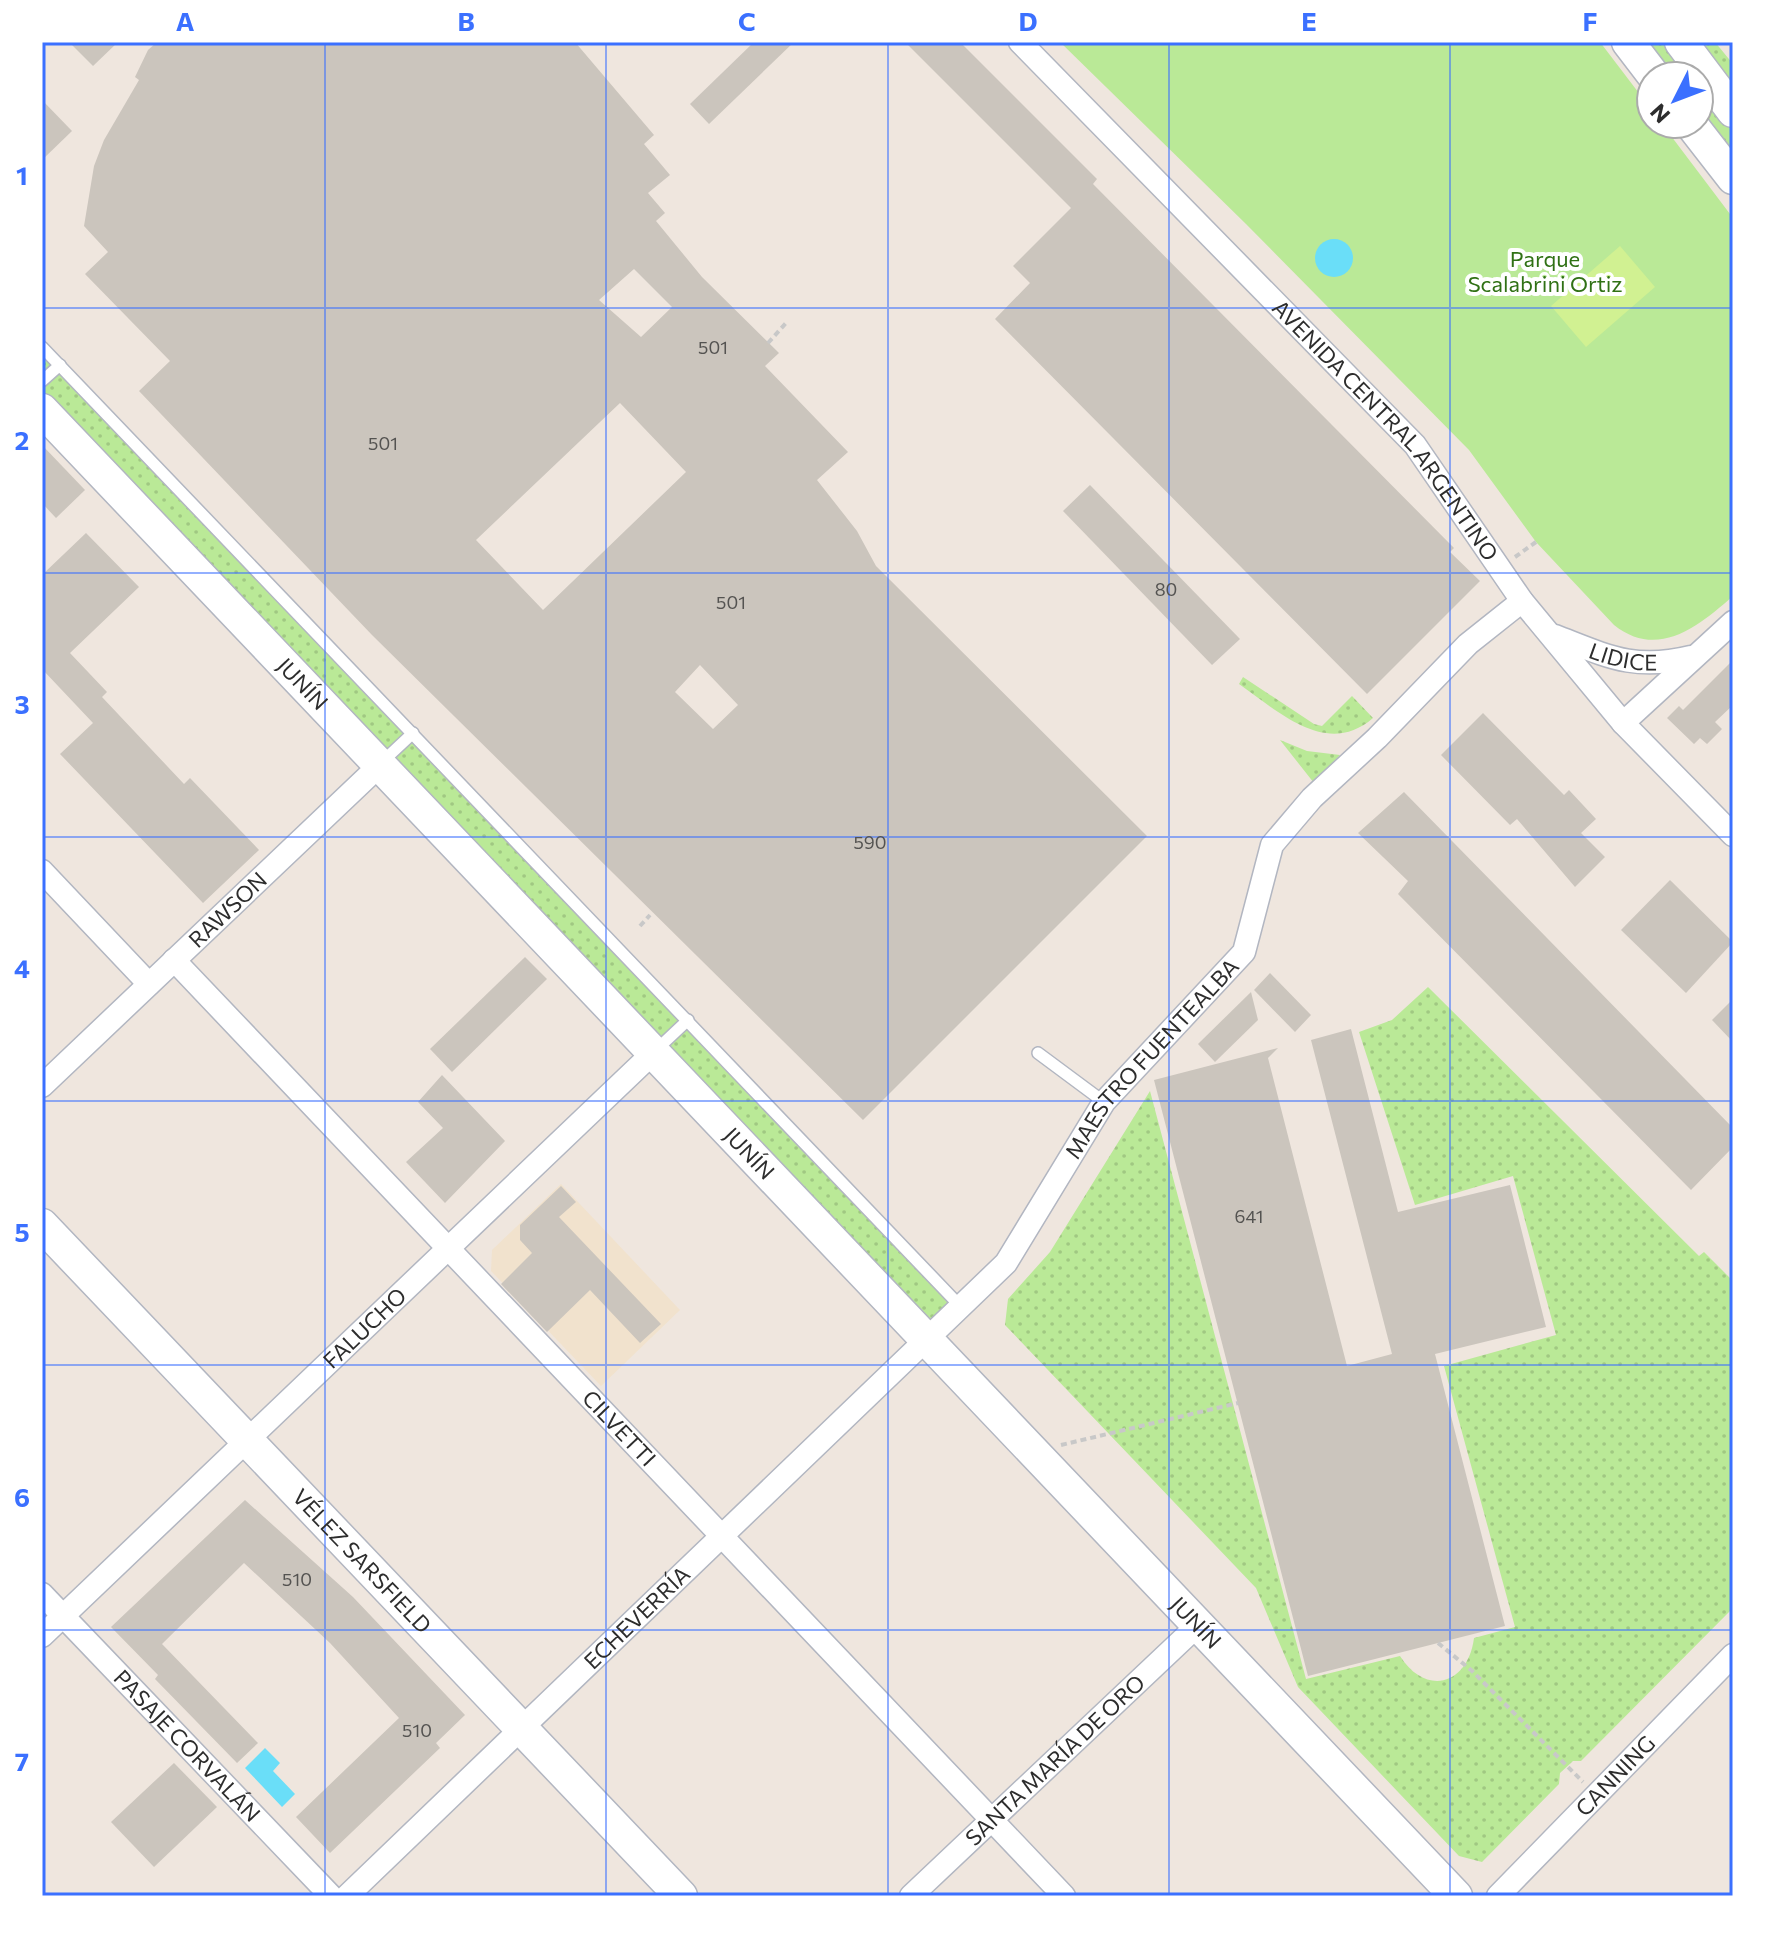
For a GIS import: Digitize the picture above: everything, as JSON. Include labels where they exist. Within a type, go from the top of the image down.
[{"type":"main road","points":[[1628,42],[1642,60]]},
{"type":"main road","points":[[1681,42],[1733,111]]},
{"type":"main road","points":[[1703,140],[1733,178]]},
{"type":"main road","name":"JUNÍN","points":[[42,410],[1456,1896]]},
{"type":"main road","name":"VÉLEZ SARSFIELD","points":[[42,1225],[681,1896]]},
{"type":"street","name":"AVENIDA CENTRAL ARGENTINO","points":[[1020,42],[1415,445],[1522,601],[1623,723],[1733,835]]},
{"type":"street","name":"MAESTRO FUENTEALBA","points":[[929,1340],[1006,1263],[1104,1102],[1244,952],[1272,845],[1312,798],[1468,644],[1522,601]]},
{"type":"street","name":"LIDICE","points":[[1623,723],[1733,622]]},
{"type":"street","name":"LIDICE","points":[[1554,636],[1617,659],[1659,665],[1694,656]]},
{"type":"street","name":"RAWSON","points":[[42,1086],[381,764]]},
{"type":"street","points":[[42,871],[149,984]]},
{"type":"street","name":"CILVETTI","points":[[174,960],[1064,1896]]},
{"type":"street","name":"FALUCHO","points":[[42,1636],[654,1052]]},
{"type":"street","name":"ECHEVERRÍA","points":[[347,1896],[929,1340]]},
{"type":"street","name":"PASAJE CORVALÁN","points":[[42,1594],[331,1896]]},
{"type":"street","name":"SANTA MARÍA DE ORO","points":[[911,1896],[1198,1625]]},
{"type":"street","name":"CANNING","points":[[1498,1896],[1733,1655]]},
{"type":"lane","name":"JUNÍN","points":[[42,347],[962,1308]]},
{"type":"lane","points":[[42,381],[60,365]]},
{"type":"lane","name":"RAWSON","points":[[381,764],[413,733]]},
{"type":"lane","name":"FALUCHO","points":[[654,1052],[688,1020]]},
{"type":"lane","points":[[1038,1053],[1104,1102]]},
{"type":"path","points":[[768,343],[786,323]]},
{"type":"path","points":[[640,926],[650,915]]},
{"type":"path","points":[[1034,1452],[1238,1403]]},
{"type":"path","points":[[1438,1643],[1471,1670],[1597,1794]]},
{"type":"shaded area","points":[[561,1184],[680,1310],[601,1386],[491,1271],[492,1250]]},
{"type":"green space","name":"Parque Scalabrini Ortiz","points":[[1060,42],[1600,42],[1635,88],[1635,140],[1674,140],[1733,218],[1733,596],[1692,628],[1662,639],[1630,635],[1614,625],[1536,542],[1469,450],[1246,224]]},
{"type":"green space","points":[[1645,42],[1665,42],[1679,60],[1659,60]]},
{"type":"green space","points":[[1697,42],[1715,42],[1733,64],[1733,88],[1715,65],[1715,60],[1711,60]]},
{"type":"green space","points":[[1715,108],[1733,131],[1733,158],[1715,134]]},
{"type":"green space","points":[[1620,246],[1655,287],[1586,347],[1551,306]]},
{"type":"green space","points":[[42,347],[962,1308],[929,1340],[42,410]]},
{"type":"green space","points":[[1243,677],[1314,724],[1322,726],[1352,696],[1373,718],[1356,729],[1338,734],[1321,732],[1270,707],[1239,684]]},
{"type":"green space","points":[[1280,740],[1307,751],[1340,755],[1314,783]]},
{"type":"green space","points":[[1428,987],[1699,1256],[1704,1252],[1733,1281],[1733,1608],[1581,1761],[1573,1761],[1560,1773],[1559,1784],[1482,1862],[1459,1856],[1298,1687],[1256,1588],[1005,1325],[1008,1299],[1050,1252],[1150,1091],[1306,1679],[1400,1656],[1410,1669],[1433,1681],[1455,1675],[1464,1666],[1474,1638],[1515,1627],[1444,1366],[1556,1335],[1513,1176],[1415,1205],[1359,1032],[1392,1020]]},
{"type":"water","points":[[1334,239],[1347,245],[1353,258],[1347,271],[1334,277],[1321,271],[1315,258],[1321,245]]},
{"type":"water","points":[[265,1748],[280,1763],[273,1771],[295,1794],[282,1807],[245,1768]]},
{"type":"building","points":[[69,42],[118,42],[93,66]]},
{"type":"building","points":[[157,42],[575,42],[654,135],[644,144],[670,175],[648,193],[665,213],[656,221],[702,277],[779,353],[765,366],[848,452],[817,480],[857,531],[876,566],[1147,836],[863,1120],[372,635],[139,391],[170,361],[85,274],[108,252],[84,226],[94,166],[104,140],[139,80],[135,77],[148,50]],"holes":[[[634,269],[672,307],[641,337],[599,300]],[[620,403],[686,472],[543,610],[476,540]],[[700,665],[738,705],[713,729],[675,692]]]},
{"type":"building","points":[[754,42],[794,42],[709,124],[690,104]]},
{"type":"building","points":[[905,42],[960,42],[1097,179],[1093,184],[1454,548],[1450,552],[1480,581],[1367,694],[995,319],[1030,283],[1013,266],[1071,208]]},
{"type":"building","points":[[42,100],[72,131],[42,160]]},
{"type":"building","points":[[42,445],[85,490],[56,518],[42,503]]},
{"type":"building","points":[[1090,485],[1240,639],[1212,665],[1063,511]]},
{"type":"building","points":[[86,533],[139,587],[70,653],[107,692],[102,697],[184,784],[190,778],[259,850],[203,903],[60,754],[93,723],[42,669],[42,575]]},
{"type":"building","points":[[1733,660],[1733,705],[1715,722],[1722,729],[1707,744],[1700,738],[1694,744],[1667,718],[1679,706],[1683,710]]},
{"type":"building","points":[[1483,713],[1564,795],[1569,790],[1596,819],[1581,833],[1605,857],[1575,887],[1517,819],[1510,825],[1441,755]]},
{"type":"building","points":[[1404,792],[1733,1128],[1733,1147],[1691,1190],[1398,894],[1408,881],[1358,833]]},
{"type":"building","points":[[1670,880],[1733,942],[1686,993],[1621,930]]},
{"type":"building","points":[[525,957],[547,979],[452,1072],[430,1049]]},
{"type":"building","points":[[1270,973],[1311,1015],[1295,1032],[1254,990]]},
{"type":"building","points":[[1251,992],[1258,1020],[1215,1062],[1198,1044]]},
{"type":"building","points":[[1733,999],[1733,1042],[1712,1020]]},
{"type":"building","points":[[1351,1029],[1398,1212],[1510,1185],[1546,1327],[1435,1354],[1505,1626],[1308,1676],[1154,1080],[1278,1048],[1268,1058],[1347,1366],[1392,1354],[1311,1040]]},
{"type":"building","points":[[442,1075],[505,1141],[445,1203],[406,1162],[443,1128],[418,1102]]},
{"type":"building","points":[[561,1186],[576,1202],[559,1217],[661,1324],[640,1343],[590,1290],[547,1332],[501,1284],[532,1253],[520,1240],[520,1225]]},
{"type":"building","points":[[245,1500],[353,1597],[465,1715],[436,1743],[440,1748],[330,1853],[296,1817],[399,1718],[330,1643],[244,1563],[162,1644],[258,1743],[237,1763],[155,1679],[158,1675],[111,1627]]},
{"type":"building","points":[[174,1763],[217,1807],[154,1867],[111,1822]]}]
